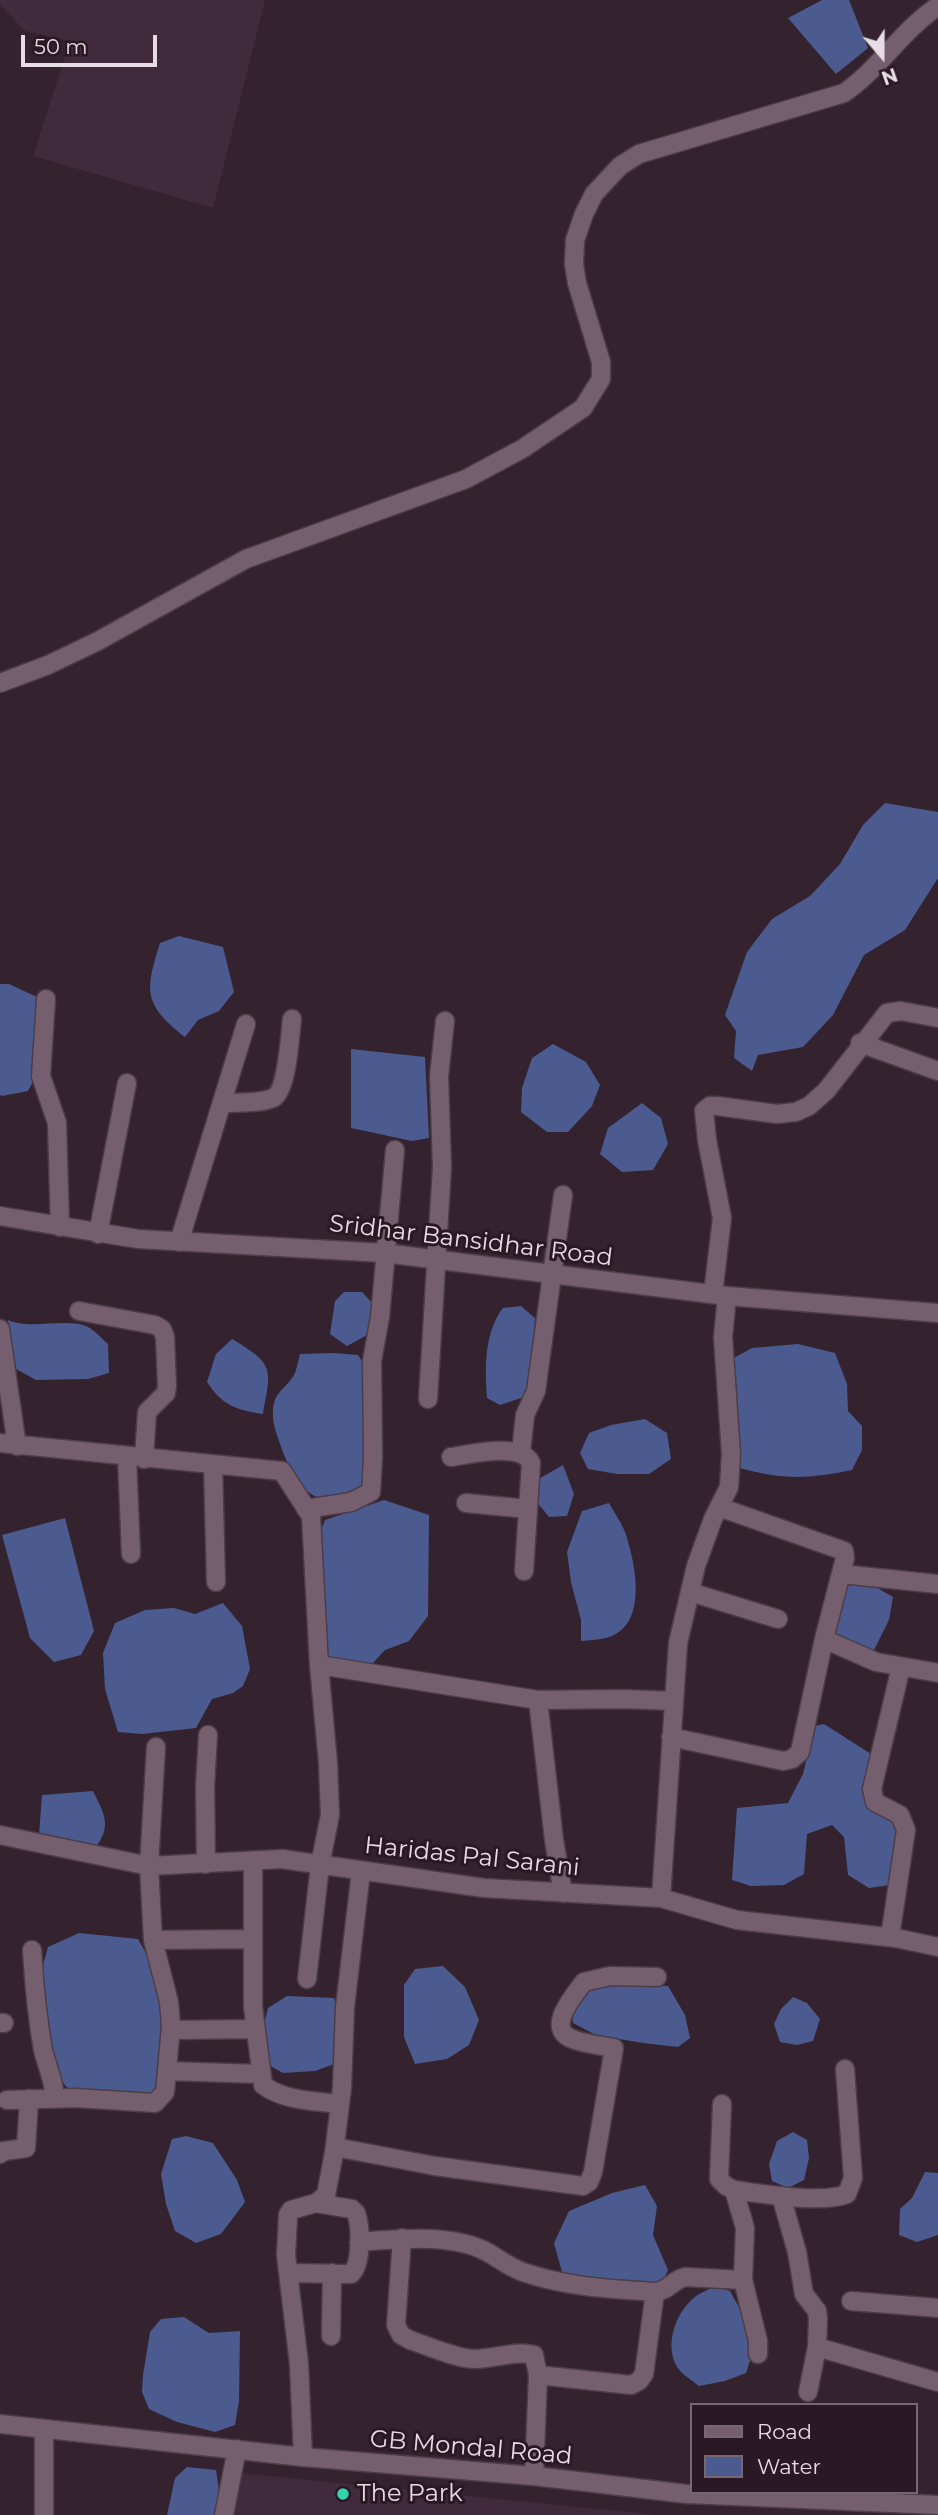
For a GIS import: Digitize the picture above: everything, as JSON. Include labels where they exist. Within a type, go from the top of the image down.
[{"type":"street","points":[[0,682],[48,665],[98,641],[246,559],[466,479],[522,449],[583,408],[601,379],[601,362],[577,283],[575,240],[594,194],[605,181],[620,166],[639,154],[844,93],[858,83],[907,30],[938,6]]},
{"type":"street","points":[[46,999],[41,1082],[57,1123],[60,1227]]},
{"type":"street","points":[[661,1898],[678,1643],[696,1566],[729,1487],[731,1454],[720,1295],[722,1218],[706,1140],[704,1111],[710,1106],[717,1106],[768,1114],[796,1112],[810,1106],[825,1091],[860,1043],[887,1013],[893,1011],[938,1018]]},
{"type":"street","points":[[223,1103],[271,1099],[279,1094],[292,1019]]},
{"type":"street","points":[[428,1399],[442,1167],[439,1076],[445,1021]]},
{"type":"street","points":[[179,1242],[246,1024]]},
{"type":"street","points":[[860,1043],[938,1071]]},
{"type":"street","points":[[98,1234],[127,1083]]},
{"type":"street","points":[[306,1509],[351,1502],[371,1492],[372,1361],[380,1317],[395,1150]]},
{"type":"street","points":[[521,1452],[525,1415],[536,1391],[563,1195]]},
{"type":"street","name":"Sridhar Bansidhar Road","points":[[0,1216],[98,1234],[179,1242],[384,1253],[720,1295],[938,1314]]},
{"type":"street","points":[[79,1311],[155,1325],[162,1329],[165,1337],[166,1393],[147,1412],[136,1458],[131,1554]]},
{"type":"street","points":[[0,1329],[8,1445],[282,1471],[311,1516],[330,1815],[320,1865],[307,1979]]},
{"type":"street","points":[[451,1457],[483,1451],[521,1452],[528,1457],[531,1463],[524,1571]]},
{"type":"street","points":[[214,1465],[216,1581]]},
{"type":"street","points":[[466,1503],[528,1509]]},
{"type":"street","points":[[671,1737],[783,1761],[792,1759],[800,1752],[824,1639],[845,1558],[844,1551],[719,1507]]},
{"type":"street","points":[[841,1574],[938,1584]]},
{"type":"street","points":[[690,1592],[778,1619]]},
{"type":"street","points":[[824,1639],[876,1662],[938,1673]]},
{"type":"street","points":[[319,1665],[538,1700],[674,1701]]},
{"type":"street","points":[[891,1937],[906,1830],[900,1815],[875,1802],[872,1788],[901,1667]]},
{"type":"street","points":[[538,1700],[554,1840],[563,1893]]},
{"type":"street","points":[[206,1864],[205,1786],[208,1735]]},
{"type":"street","points":[[7,2100],[55,2098],[155,2103],[165,2092],[171,2030],[169,2002],[153,1940],[149,1866],[156,1747]]},
{"type":"street","name":"Haridas Pal Sarani","points":[[0,1835],[149,1866],[282,1859],[484,1888],[661,1898],[737,1920],[891,1937],[938,1947]]},
{"type":"street","points":[[253,1861],[255,2029],[263,2085],[293,2098],[340,2104]]},
{"type":"street","points":[[316,2203],[326,2194],[335,2147],[345,2007],[361,1871]]},
{"type":"street","points":[[153,1940],[252,1939]]},
{"type":"street","points":[[32,1950],[34,2002],[55,2098]]},
{"type":"street","points":[[335,2147],[435,2166],[583,2186],[589,2182],[593,2172],[614,2048],[570,2038],[563,2033],[560,2024],[568,2003],[584,1982],[610,1976],[657,1977]]},
{"type":"street","points":[[171,2030],[255,2029]]},
{"type":"street","points":[[722,2104],[719,2179],[726,2186],[734,2190],[781,2196],[838,2197],[847,2194],[853,2178],[845,2069]]},
{"type":"street","points":[[167,2071],[260,2074]]},
{"type":"street","points":[[0,2154],[26,2148],[29,2099]]},
{"type":"street","points":[[734,2190],[745,2228],[743,2280],[758,2341],[758,2354]]},
{"type":"street","points":[[781,2196],[797,2252],[804,2294],[817,2311],[817,2347],[808,2392]]},
{"type":"street","points":[[288,2273],[351,2274],[355,2271],[359,2242],[358,2219],[352,2209],[316,2203],[291,2210],[288,2215],[286,2255],[288,2273],[299,2364],[303,2457]]},
{"type":"street","points":[[359,2242],[401,2238],[455,2242],[482,2249],[500,2262],[524,2272],[590,2288],[663,2292],[678,2278],[743,2280]]},
{"type":"street","points":[[401,2238],[396,2325],[401,2335],[471,2359],[504,2357],[521,2351],[534,2355],[538,2375],[534,2476]]},
{"type":"street","points":[[331,2336],[332,2273]]},
{"type":"street","points":[[538,2375],[631,2385],[639,2381],[644,2374],[655,2292]]},
{"type":"street","points":[[851,2301],[938,2308]]},
{"type":"street","points":[[817,2347],[938,2382]]},
{"type":"street","name":"GB Mondal Road","points":[[0,2424],[303,2457],[534,2476],[687,2494],[938,2505]]},
{"type":"street","points":[[44,2430],[44,2515]]},
{"type":"street","points":[[223,2515],[237,2449]]},
{"type":"shaded area","points":[[0,0],[265,0],[213,208],[33,156],[70,41],[25,31],[0,5]]},
{"type":"shaded area","name":"The Park","points":[[240,2473],[658,2515],[231,2515]]},
{"type":"water","points":[[822,0],[849,0],[868,48],[836,74],[788,18]]},
{"type":"water","points":[[885,803],[938,812],[938,878],[905,930],[864,955],[833,1015],[803,1047],[758,1055],[752,1071],[734,1058],[736,1031],[725,1015],[747,952],[772,919],[810,896],[840,864],[863,825]]},
{"type":"water","points":[[179,936],[223,947],[234,992],[219,1011],[198,1020],[185,1037],[161,1015],[151,996],[150,985],[160,943]]},
{"type":"water","points":[[0,984],[9,984],[39,998],[38,1072],[28,1091],[2,1096],[0,1095]]},
{"type":"water","points":[[553,1044],[586,1062],[600,1085],[592,1106],[568,1132],[547,1132],[521,1112],[522,1088],[532,1058]]},
{"type":"water","points":[[351,1049],[425,1057],[429,1138],[412,1141],[351,1128]]},
{"type":"water","points":[[642,1103],[661,1118],[668,1144],[653,1170],[622,1172],[600,1154],[608,1128]]},
{"type":"water","points":[[344,1292],[362,1292],[374,1305],[369,1334],[347,1346],[330,1334],[335,1301]]},
{"type":"water","points":[[521,1306],[535,1318],[532,1373],[527,1396],[500,1405],[487,1398],[486,1363],[489,1340],[503,1308]]},
{"type":"water","points":[[8,1320],[26,1324],[67,1323],[89,1327],[108,1344],[109,1373],[88,1379],[36,1380],[16,1369]]},
{"type":"water","points":[[232,1339],[256,1355],[267,1369],[268,1386],[263,1414],[230,1405],[218,1396],[207,1382],[216,1354]]},
{"type":"water","points":[[798,1344],[835,1353],[847,1384],[848,1411],[862,1426],[862,1450],[852,1470],[796,1477],[770,1475],[740,1468],[730,1360],[752,1348]]},
{"type":"water","points":[[300,1354],[358,1355],[369,1372],[365,1482],[350,1494],[336,1499],[323,1499],[302,1486],[294,1474],[278,1437],[273,1412],[277,1395],[294,1375]]},
{"type":"water","points":[[645,1419],[667,1433],[671,1459],[649,1474],[617,1474],[588,1469],[580,1453],[589,1433],[611,1425]]},
{"type":"water","points":[[563,1465],[574,1494],[567,1516],[549,1517],[536,1501],[535,1481]]},
{"type":"water","points":[[384,1500],[429,1515],[428,1616],[409,1641],[385,1650],[372,1664],[344,1663],[327,1658],[318,1538],[325,1520]]},
{"type":"water","points":[[609,1503],[629,1544],[635,1575],[634,1606],[630,1619],[622,1630],[606,1638],[581,1641],[581,1620],[571,1582],[567,1552],[582,1511]]},
{"type":"water","points":[[65,1518],[94,1631],[81,1655],[54,1662],[30,1638],[2,1535]]},
{"type":"water","points":[[849,1583],[869,1583],[893,1597],[889,1620],[873,1652],[833,1636],[840,1602]]},
{"type":"water","points":[[223,1603],[242,1626],[250,1669],[243,1686],[233,1693],[212,1699],[196,1728],[142,1734],[118,1732],[105,1689],[103,1653],[115,1623],[145,1610],[174,1608],[195,1614]]},
{"type":"water","points":[[824,1724],[871,1754],[866,1805],[902,1825],[890,1885],[869,1888],[848,1875],[844,1837],[832,1825],[807,1834],[804,1874],[784,1885],[751,1886],[732,1880],[737,1808],[788,1803],[803,1774],[815,1726]]},
{"type":"water","points":[[93,1791],[105,1820],[103,1834],[94,1849],[39,1835],[42,1795]]},
{"type":"water","points":[[79,1933],[138,1939],[155,1969],[164,2022],[159,2095],[86,2094],[68,2088],[62,2080],[48,2034],[42,1970],[48,1947]]},
{"type":"water","points":[[443,1966],[465,1987],[479,2020],[469,2045],[447,2059],[415,2064],[404,2037],[404,1985],[415,1969]]},
{"type":"water","points":[[620,1983],[668,1986],[685,2015],[690,2038],[678,2047],[643,2043],[596,2035],[573,2023],[572,2007],[593,1988]]},
{"type":"water","points":[[287,1996],[334,1998],[338,2016],[334,2064],[315,2071],[283,2073],[267,2064],[262,2032],[268,2008]]},
{"type":"water","points":[[793,1997],[807,2003],[820,2019],[813,2041],[797,2045],[780,2042],[774,2024],[781,2009]]},
{"type":"water","points":[[793,2132],[807,2140],[809,2158],[804,2180],[788,2188],[772,2181],[769,2164],[777,2141]]},
{"type":"water","points":[[186,2136],[213,2143],[237,2180],[245,2202],[221,2234],[196,2243],[175,2231],[166,2204],[161,2174],[172,2139]]},
{"type":"water","points":[[925,2172],[938,2173],[938,2235],[917,2242],[899,2235],[900,2209],[912,2198]]},
{"type":"water","points":[[645,2185],[657,2206],[653,2235],[668,2270],[661,2285],[591,2284],[562,2272],[554,2243],[569,2211],[612,2193]]},
{"type":"water","points":[[715,2286],[730,2291],[745,2318],[753,2352],[746,2373],[725,2381],[699,2386],[681,2372],[675,2363],[672,2354],[673,2333],[676,2322],[688,2304],[697,2295]]},
{"type":"water","points":[[184,2317],[209,2333],[240,2331],[239,2401],[235,2425],[215,2432],[177,2422],[149,2409],[142,2392],[150,2332],[161,2319]]},
{"type":"water","points":[[187,2467],[216,2470],[221,2504],[218,2515],[167,2515],[175,2478]]},
{"type":"place","name":"The Park","points":[[343,2494]]}]
